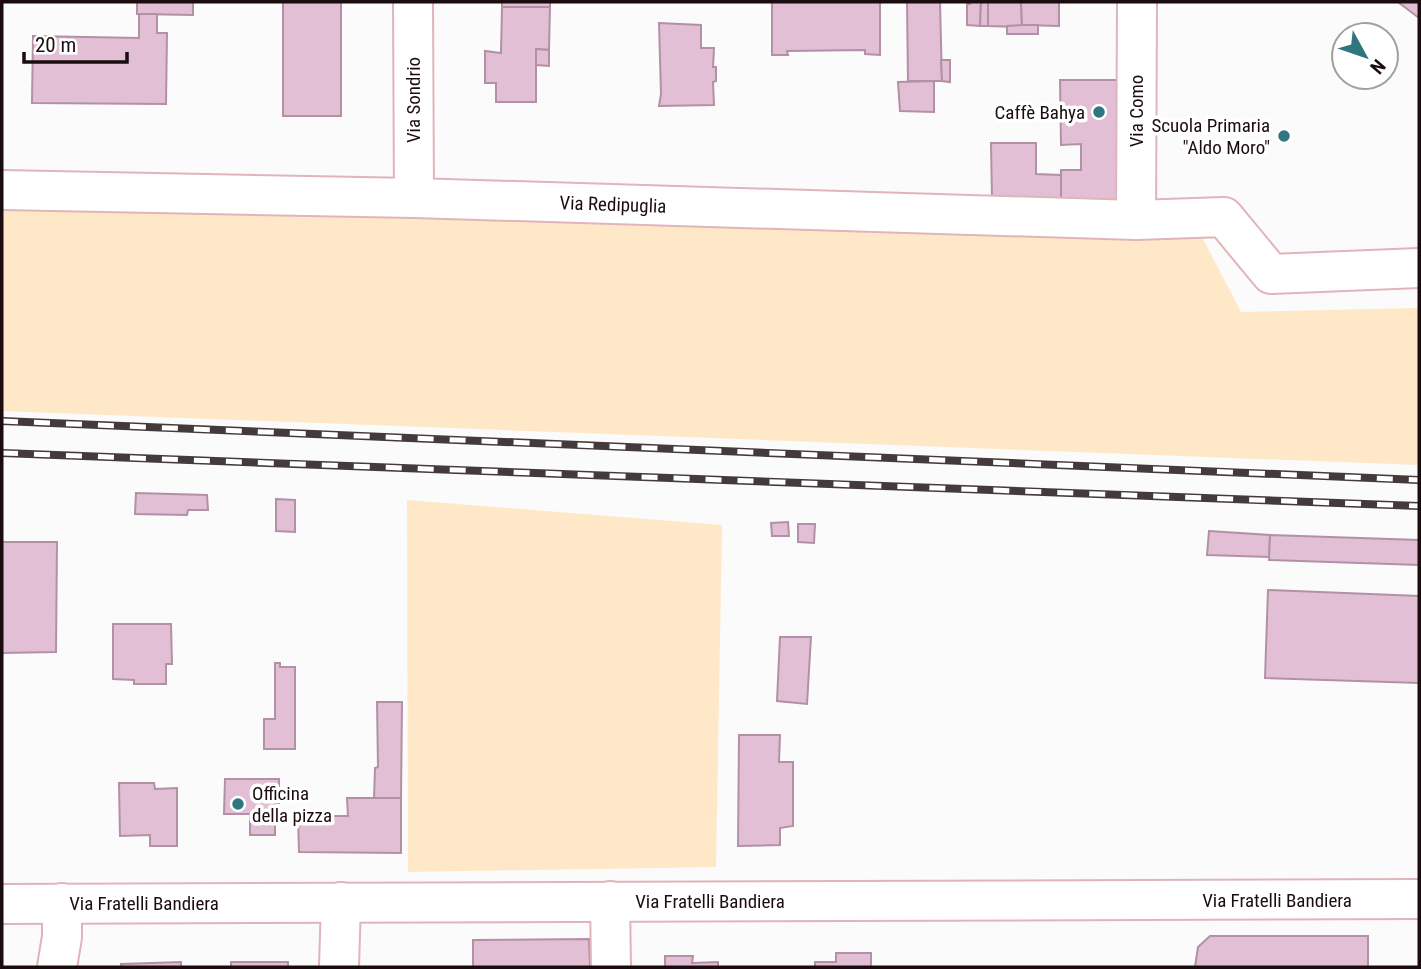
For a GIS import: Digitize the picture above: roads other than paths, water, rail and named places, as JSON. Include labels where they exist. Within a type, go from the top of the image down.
[{"type":"street","name":"Via Sondrio","points":[[413,2],[414,198]]},
{"type":"street","name":"Via Como","points":[[1136,220],[1137,2]]},
{"type":"street","name":"Via Redipuglia","points":[[2,190],[414,198],[1136,220],[1224,217],[1271,274],[1419,268]]},
{"type":"street","name":"Via Fratelli Bandiera","points":[[2,904],[1419,899]]},
{"type":"street","points":[[610,901],[611,967]]},
{"type":"street","points":[[338,967],[341,902]]},
{"type":"street","points":[[58,967],[62,937],[62,903]]},
{"type":"railway","points":[[2,421],[1419,480]]},
{"type":"railway","points":[[2,453],[1419,506]]},
{"type":"place","name":"Caffè Bahya","points":[[1099,112]]},
{"type":"place","name":"Scuola Primaria \"Aldo Moro\"","points":[[1284,136]]},
{"type":"place","name":"Officina della pizza","points":[[238,804]]}]
